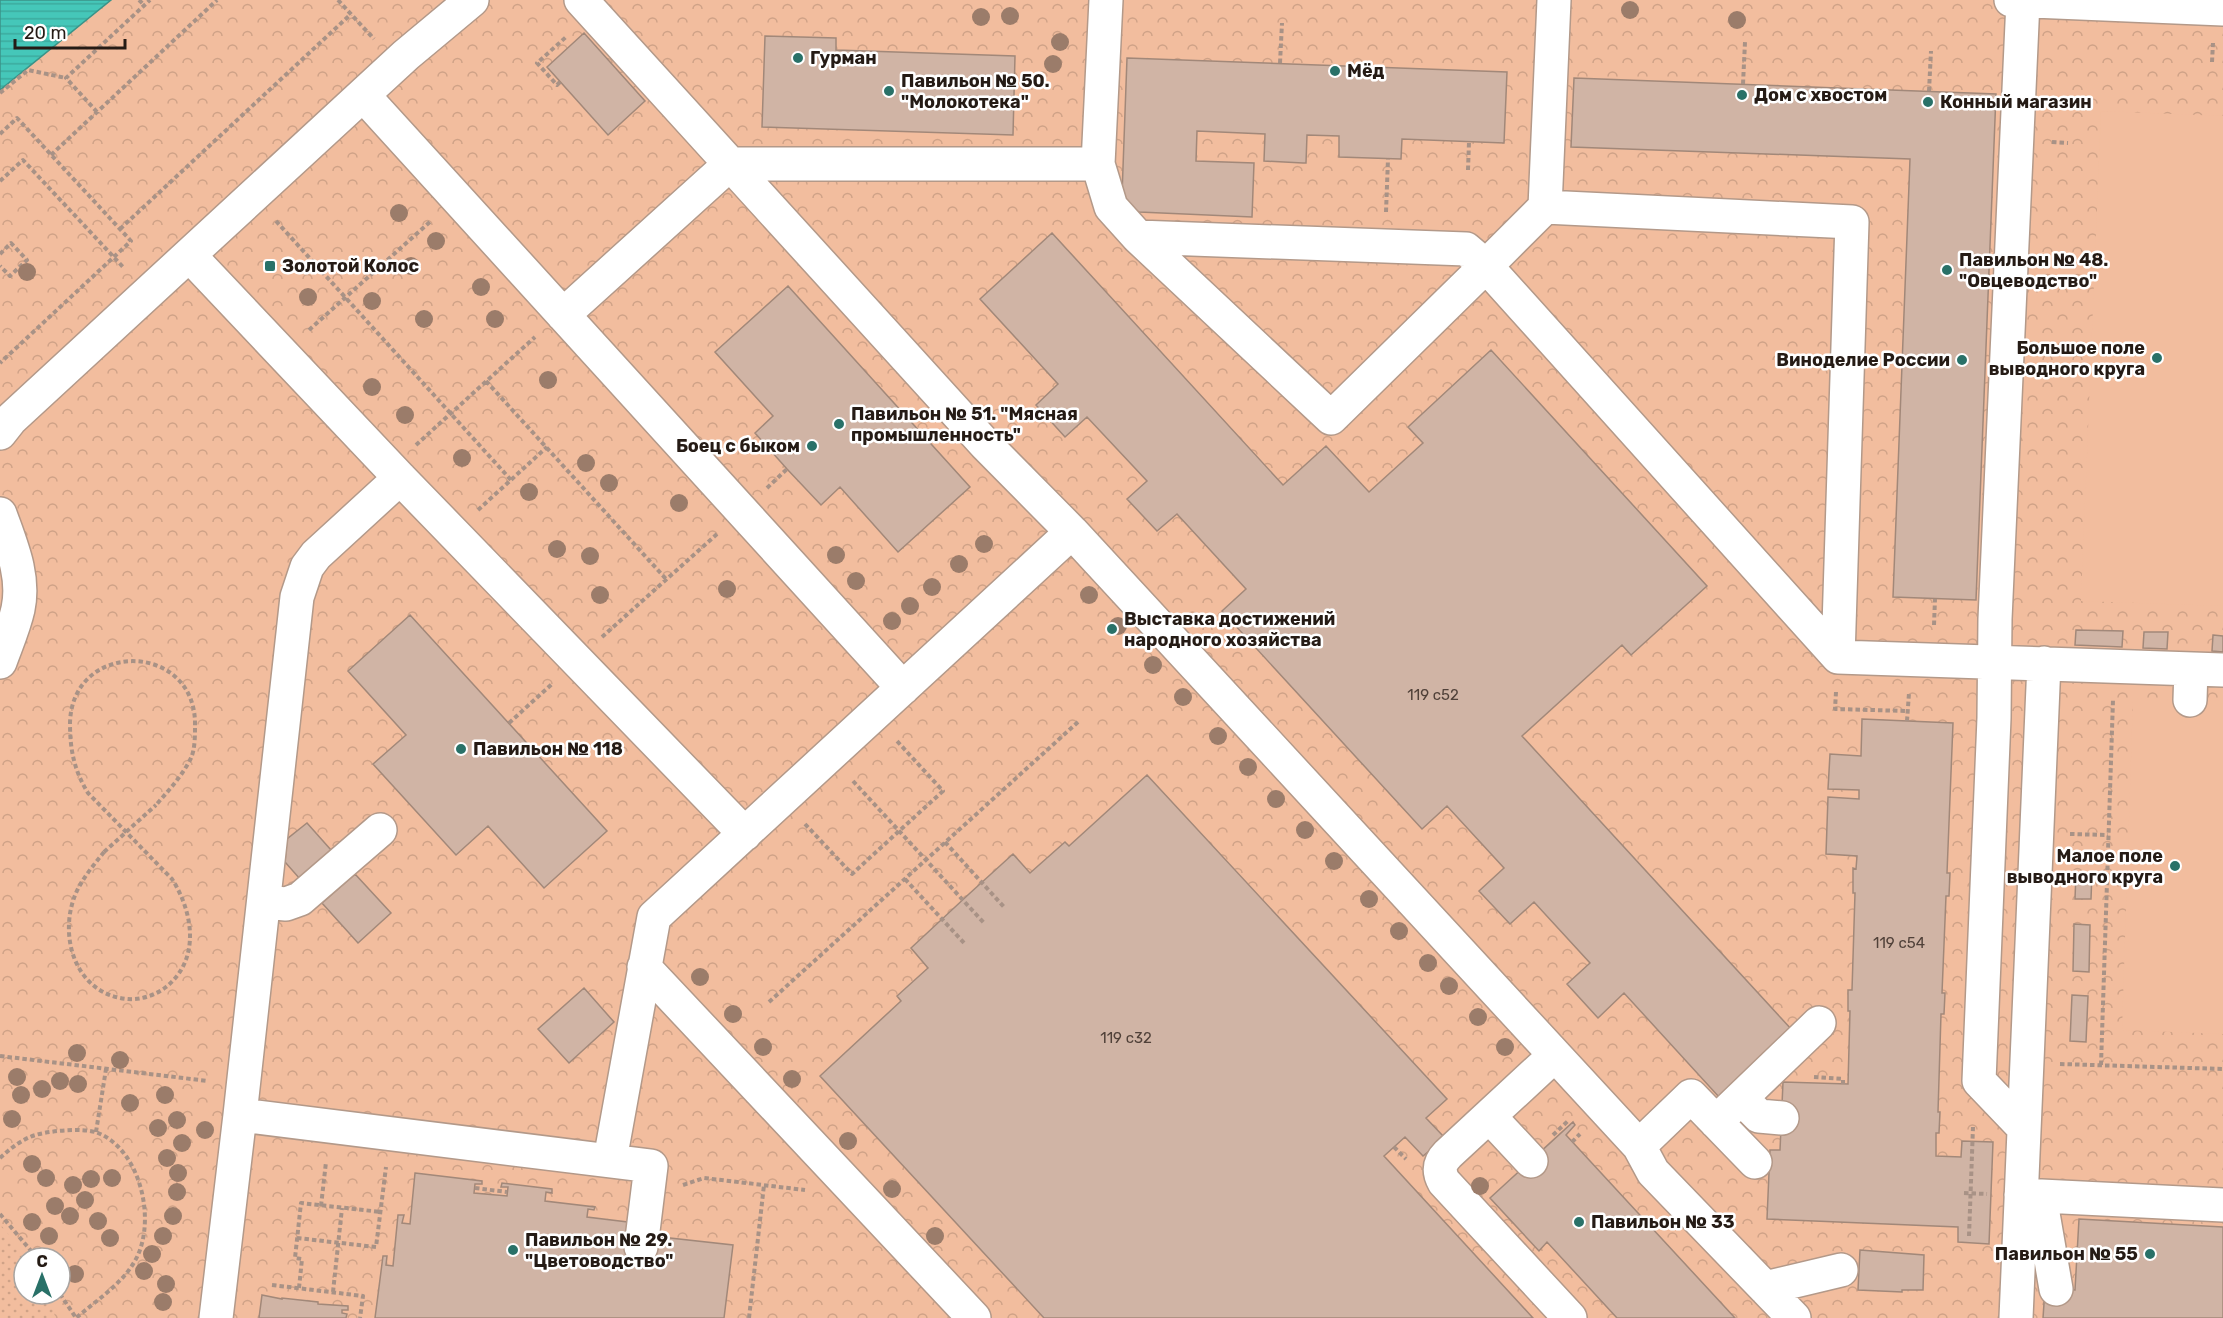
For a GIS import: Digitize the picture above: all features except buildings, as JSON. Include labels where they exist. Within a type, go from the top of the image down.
[{"type":"lane","points":[[4,426],[363,94],[472,0]]},
{"type":"lane","points":[[581,0],[985,444],[1072,532],[1639,1146],[1653,1172],[1794,1318]]},
{"type":"lane","points":[[1106,0],[1098,164],[1111,207],[1138,237],[1331,418],[1545,207],[1554,0]]},
{"type":"lane","points":[[2011,0],[2223,9]]},
{"type":"lane","points":[[2023,0],[1979,1081],[2024,1128]]},
{"type":"lane","points":[[363,94],[903,688]]},
{"type":"lane","points":[[562,314],[730,164],[1098,164]]},
{"type":"lane","points":[[1545,207],[1852,222],[1838,657]]},
{"type":"lane","points":[[1138,237],[1466,249],[1486,266],[1838,657],[2114,666],[2191,684],[2223,670]]},
{"type":"lane","points":[[189,255],[745,834]]},
{"type":"lane","points":[[216,1318],[294,622],[301,582],[307,567],[316,555],[396,473]]},
{"type":"lane","points":[[0,514],[15,556],[20,590],[19,608],[0,662]]},
{"type":"lane","points":[[610,1160],[654,917],[1072,532]]},
{"type":"lane","points":[[2044,663],[2024,1128],[2031,1196],[2056,1289]]},
{"type":"lane","points":[[264,902],[286,904],[300,899],[380,830]]},
{"type":"lane","points":[[644,967],[974,1318]]},
{"type":"lane","points":[[1716,1122],[1819,1023]]},
{"type":"lane","points":[[1555,1055],[1445,1158],[1440,1170],[1442,1179],[1570,1318]]},
{"type":"lane","points":[[1639,1146],[1691,1096],[1755,1162]]},
{"type":"lane","points":[[1741,1098],[1759,1116],[1782,1118]]},
{"type":"lane","points":[[242,1100],[330,1126],[651,1166],[641,1247]]},
{"type":"lane","points":[[1490,1116],[1538,1152]]},
{"type":"lane","points":[[2031,1196],[2223,1205]]},
{"type":"lane","points":[[2016,1318],[2031,1196]]},
{"type":"lane","points":[[1765,1288],[1841,1270]]},
{"type":"path","points":[[139,0],[144,5]]},
{"type":"path","points":[[66,78],[150,0]]},
{"type":"path","points":[[51,155],[217,0]]},
{"type":"path","points":[[338,0],[397,64]]},
{"type":"path","points":[[120,229],[351,14]]},
{"type":"path","points":[[1280,63],[1282,23]]},
{"type":"path","points":[[560,82],[557,85],[537,63],[572,32]]},
{"type":"path","points":[[1743,84],[1745,42]]},
{"type":"path","points":[[1929,92],[1931,51]]},
{"type":"path","points":[[0,93],[28,70],[66,78],[97,112]]},
{"type":"path","points":[[0,134],[17,118],[131,241],[0,363]]},
{"type":"path","points":[[1468,170],[1469,142]]},
{"type":"path","points":[[1385,245],[1388,159]]},
{"type":"path","points":[[0,181],[23,160],[148,294]]},
{"type":"path","points":[[253,196],[511,480]]},
{"type":"path","points":[[283,355],[457,197]]},
{"type":"path","points":[[1,251],[11,243],[27,260],[10,276],[1,268]]},
{"type":"path","points":[[396,473],[451,413],[562,314]]},
{"type":"path","points":[[486,381],[666,579]]},
{"type":"path","points":[[453,532],[547,447]]},
{"type":"path","points":[[775,480],[788,469]]},
{"type":"path","points":[[577,660],[742,510]]},
{"type":"path","points":[[104,852],[86,874],[74,898],[68,927],[75,963],[84,978],[104,993],[129,999],[146,998],[162,990],[174,980],[184,965],[189,950],[189,914],[183,896],[172,879],[165,871],[134,840],[126,832],[88,792],[83,784],[71,756],[70,712],[76,696],[86,681],[100,669],[116,662],[134,660],[152,663],[175,677],[190,698],[195,716],[192,756],[171,789],[156,805],[130,829],[121,836],[112,844],[104,852]]},
{"type":"path","points":[[2101,1065],[2114,666]]},
{"type":"path","points":[[509,723],[531,702]]},
{"type":"path","points":[[1908,705],[1908,721]]},
{"type":"path","points":[[1869,710],[1908,711]]},
{"type":"path","points":[[769,1002],[1078,722]]},
{"type":"path","points":[[819,839],[852,874],[943,791],[910,755]]},
{"type":"path","points":[[848,776],[985,924]]},
{"type":"path","points":[[945,842],[1004,907]]},
{"type":"path","points":[[905,879],[964,943]]},
{"type":"path","points":[[0,1056],[106,1069],[242,1100]]},
{"type":"path","points":[[2027,1063],[2223,1069]]},
{"type":"path","points":[[96,1132],[106,1069]]},
{"type":"path","points":[[1815,1078],[1843,1079],[1843,1084]]},
{"type":"path","points":[[1538,1152],[1570,1119]]},
{"type":"path","points":[[321,1206],[330,1126]]},
{"type":"path","points":[[0,1158],[31,1136],[53,1132],[96,1132],[111,1141],[131,1166],[143,1193],[146,1207],[143,1240],[129,1271],[116,1286],[76,1318]]},
{"type":"path","points":[[297,1238],[376,1247],[390,1133]]},
{"type":"path","points":[[1572,1142],[1579,1135]]},
{"type":"path","points":[[1969,1236],[1972,1140]]},
{"type":"path","points":[[704,1178],[860,1196]]},
{"type":"path","points":[[749,1318],[764,1185]]},
{"type":"path","points":[[475,1188],[507,1192]]},
{"type":"path","points":[[1964,1193],[1988,1194]]},
{"type":"path","points":[[299,1288],[303,1259],[295,1258],[302,1203],[381,1212]]},
{"type":"path","points":[[333,1292],[342,1208]]},
{"type":"path","points":[[0,1214],[27,1246]]},
{"type":"path","points":[[272,1285],[363,1296],[360,1318]]},
{"type":"green space","name":"Выставка достижений народного хозяйства","points":[[0,0],[2223,0],[2223,1318],[0,1318]]},
{"type":"green space","name":"Большое поле выводного круга","points":[[2101,111],[2223,116],[2223,606],[2081,601]]},
{"type":"green space","name":"Малое поле выводного круга","points":[[2133,698],[2223,701],[2223,1034],[2122,1030]]},
{"type":"green space","points":[[0,1224],[18,1246],[12,1246],[12,1306],[53,1306],[55,1318],[0,1318]]},
{"type":"water","points":[[0,0],[111,0],[0,90]]},
{"type":"place","name":"Гурман","points":[[798,58]]},
{"type":"place","name":"Мёд","points":[[1335,71]]},
{"type":"place","name":"Павильон № 50. \"Молокотека\"","points":[[889,91]]},
{"type":"place","name":"Дом с хвостом","points":[[1742,95]]},
{"type":"place","name":"Конный магазин","points":[[1928,102]]},
{"type":"place","name":"Золотой Колос","points":[[270,266]]},
{"type":"place","name":"Павильон № 48. \"Овцеводство\"","points":[[1947,270]]},
{"type":"place","name":"Большое поле выводного круга","points":[[2157,358]]},
{"type":"place","name":"Виноделие России","points":[[1962,360]]},
{"type":"place","name":"Павильон № 51. \"Мясная промышленность\"","points":[[839,424]]},
{"type":"place","name":"Боец с быком","points":[[812,446]]},
{"type":"place","name":"Выставка достижений народного хозяйства","points":[[1112,629]]},
{"type":"place","name":"Павильон № 118","points":[[461,749]]},
{"type":"place","name":"Малое поле выводного круга","points":[[2175,866]]},
{"type":"place","name":"Павильон № 33","points":[[1579,1222]]},
{"type":"place","name":"Павильон № 29. \"Цветоводство\"","points":[[513,1250]]},
{"type":"place","name":"Павильон № 55","points":[[2150,1254]]}]
